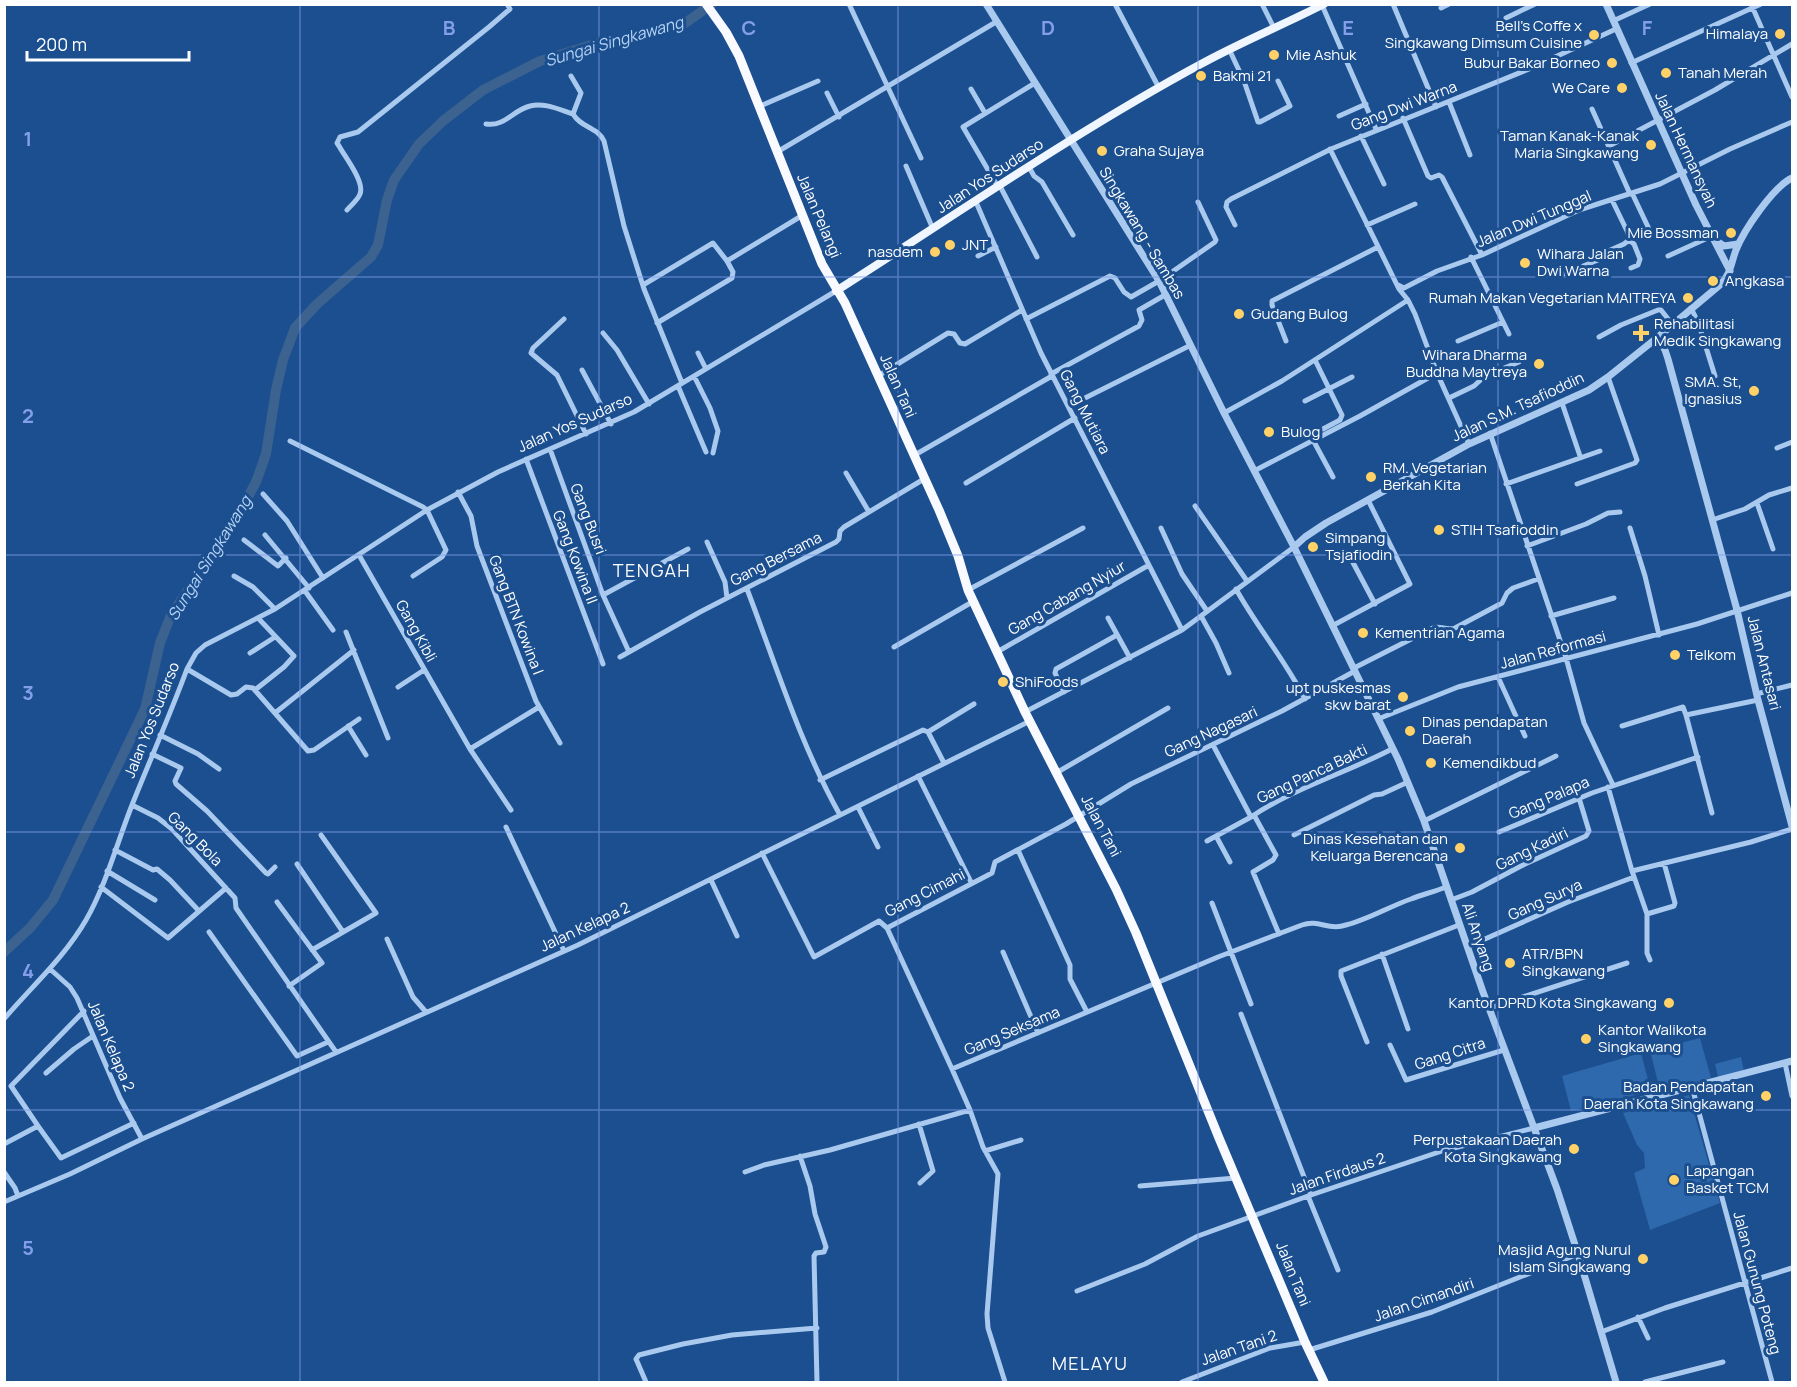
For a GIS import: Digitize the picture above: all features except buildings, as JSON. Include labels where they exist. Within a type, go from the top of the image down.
[{"type":"highway","points":[[706,4],[733,43],[777,152]]},
{"type":"highway","name":"Jalan Pelangi","points":[[777,152],[822,264],[836,291]]},
{"type":"highway","name":"Jalan Tani","points":[[836,291],[844,303],[951,537],[968,590],[1056,774],[1116,889],[1158,982],[1252,1217],[1324,1383]]},
{"type":"main road","name":"Jalan Yos Sudarso","points":[[836,291],[1070,140],[1228,49],[1323,5]]},
{"type":"street","points":[[347,210],[361,193],[360,184],[338,143],[342,136],[360,130],[508,7],[518,4]]},
{"type":"street","points":[[849,4],[921,158]]},
{"type":"street","name":"Singkawang - Sambas","points":[[986,4],[1159,281],[1294,547]]},
{"type":"street","points":[[1115,4],[1159,88]]},
{"type":"street","points":[[1262,4],[1274,28]]},
{"type":"street","points":[[1393,4],[1436,107]]},
{"type":"street","points":[[1441,8],[1449,4]]},
{"type":"street","points":[[1506,18],[1534,4]]},
{"type":"street","name":"Jalan Hermansyah","points":[[1606,4],[1682,173],[1731,272]]},
{"type":"street","points":[[1613,21],[1650,4]]},
{"type":"street","points":[[1631,63],[1761,4]]},
{"type":"street","points":[[1323,5],[1376,129]]},
{"type":"street","points":[[1752,7],[1792,97]]},
{"type":"street","points":[[777,152],[996,22]]},
{"type":"street","name":"Gang Dwi Warna","points":[[1235,225],[1226,207],[1227,202],[1231,199],[1330,149],[1529,69],[1616,29]]},
{"type":"street","points":[[1609,146],[1715,90],[1792,44]]},
{"type":"street","points":[[1228,49],[1244,81],[1258,122],[1290,106],[1278,81]]},
{"type":"street","points":[[571,76],[581,93],[573,114]]},
{"type":"street","points":[[758,107],[818,81]]},
{"type":"street","points":[[1035,83],[963,126],[999,186],[1037,257]]},
{"type":"street","points":[[971,89],[985,113]]},
{"type":"street","points":[[827,93],[839,117]]},
{"type":"street","points":[[1449,102],[1470,155]]},
{"type":"street","points":[[1339,116],[1366,104]]},
{"type":"street","points":[[486,124],[501,123],[532,105],[548,106],[573,114],[579,123],[598,132],[604,141],[624,226],[643,285],[706,452]]},
{"type":"street","points":[[1592,109],[1649,229]]},
{"type":"street","points":[[1403,118],[1428,176],[1442,177],[1482,255]]},
{"type":"street","name":"Jalan Dwi Tunggal","points":[[1401,287],[1471,257],[1482,255],[1579,210],[1631,194],[1682,173],[1792,122]]},
{"type":"street","points":[[1361,136],[1384,184]]},
{"type":"street","points":[[1330,149],[1423,332],[1437,373],[1469,444]]},
{"type":"street","points":[[906,166],[933,229]]},
{"type":"street","points":[[1029,167],[1034,176],[1042,182],[1073,235]]},
{"type":"street","points":[[1731,272],[1738,244],[1773,192],[1792,178]]},
{"type":"street","points":[[1612,200],[1640,259],[1638,265],[1632,268]]},
{"type":"street","name":"Gang Mutiara","points":[[976,202],[1052,375],[1182,630]]},
{"type":"street","points":[[1026,319],[1110,276],[1115,278],[1124,292],[1131,297],[1159,281],[1216,240],[1198,202]]},
{"type":"street","points":[[1367,225],[1415,204]]},
{"type":"street","points":[[727,261],[803,215]]},
{"type":"street","points":[[1668,256],[1712,237],[1722,246],[1738,244]]},
{"type":"street","points":[[1561,275],[1599,260],[1606,252],[1629,240]]},
{"type":"street","points":[[643,285],[711,244],[715,244],[733,272],[730,279],[657,323]]},
{"type":"street","points":[[978,256],[996,247]]},
{"type":"street","points":[[1286,341],[1272,301],[1378,247]]},
{"type":"street","points":[[1471,257],[1509,334]]},
{"type":"street","name":"Jalan S.M. Tsafioddin","points":[[1294,547],[1305,537],[1469,444],[1589,390],[1658,337],[1721,284],[1731,272]]},
{"type":"street","name":"Jalan Yos Sudarso","points":[[4,1019],[51,969],[87,919],[187,669],[200,649],[275,609],[458,492],[526,459],[611,424],[649,404],[836,291]]},
{"type":"street","points":[[913,456],[1139,326],[1142,320],[1139,310],[1165,295]]},
{"type":"street","points":[[1224,413],[1282,381],[1407,299]]},
{"type":"street","points":[[1691,308],[1698,322],[1715,376]]},
{"type":"street","points":[[878,376],[948,333],[954,334],[960,343],[965,344],[1022,310]]},
{"type":"street","points":[[1599,337],[1658,310],[1662,310],[1672,324]]},
{"type":"street","points":[[564,319],[533,348],[531,353],[560,380],[586,434]]},
{"type":"street","points":[[1458,341],[1503,322]]},
{"type":"street","points":[[603,333],[617,350],[649,404]]},
{"type":"street","name":"Jalan Antasari","points":[[1658,337],[1668,359],[1737,610],[1757,697],[1792,827]]},
{"type":"street","points":[[1068,406],[1191,345]]},
{"type":"street","points":[[698,354],[706,369]]},
{"type":"street","points":[[1315,360],[1342,417],[1323,429]]},
{"type":"street","points":[[1449,399],[1474,386],[1481,378],[1519,362]]},
{"type":"street","points":[[582,369],[611,424]]},
{"type":"street","points":[[1254,471],[1437,373]]},
{"type":"street","points":[[694,376],[716,424],[718,434],[713,453]]},
{"type":"street","points":[[1305,400],[1352,377]]},
{"type":"street","points":[[1577,484],[1635,463],[1637,460],[1608,377]]},
{"type":"street","points":[[1562,403],[1580,456]]},
{"type":"street","points":[[966,483],[1075,418]]},
{"type":"street","points":[[1490,433],[1566,658],[1584,723],[1611,786]]},
{"type":"street","points":[[1313,440],[1333,477]]},
{"type":"street","points":[[290,441],[427,510],[446,550],[442,557],[413,576]]},
{"type":"street","points":[[1777,448],[1792,442]]},
{"type":"street","name":"Gang Busri","points":[[550,449],[603,595],[629,652]]},
{"type":"street","points":[[1506,484],[1600,451]]},
{"type":"street","name":"Gang Kowina II","points":[[526,459],[603,664]]},
{"type":"street","points":[[846,473],[869,512]]},
{"type":"street","name":"Gang Bersama","points":[[629,652],[838,541],[840,531],[844,527],[924,479]]},
{"type":"street","points":[[1712,520],[1745,509],[1769,495],[1792,488]]},
{"type":"street","name":"Gang BTN Kowina I","points":[[458,492],[471,516],[480,554],[539,707],[560,743]]},
{"type":"street","points":[[263,494],[290,527],[323,578]]},
{"type":"street","points":[[1332,626],[1410,584],[1368,501]]},
{"type":"street","points":[[1757,502],[1773,549]]},
{"type":"street","points":[[1195,506],[1247,581]]},
{"type":"street","points":[[1527,546],[1586,524],[1608,513],[1620,512]]},
{"type":"street","points":[[968,590],[1083,528]]},
{"type":"street","points":[[1161,528],[1182,574],[1208,611]]},
{"type":"street","points":[[1630,528],[1659,635]]},
{"type":"street","points":[[265,535],[286,558],[333,630]]},
{"type":"street","points":[[244,540],[278,566],[286,558]]},
{"type":"street","points":[[707,542],[725,582],[728,598]]},
{"type":"street","name":"Jalan Kelapa 2","points":[[4,1202],[17,1192],[70,1174],[139,1135],[182,1123],[332,1047],[426,1012],[564,951],[858,807],[944,763],[1028,716],[1064,692],[1182,630],[1294,547]]},
{"type":"street","name":"Ali Anyang","points":[[1294,547],[1408,782],[1424,821],[1459,926],[1578,1254],[1616,1383]]},
{"type":"street","points":[[603,595],[688,549]]},
{"type":"street","name":"Gang Kibli","points":[[359,555],[470,749],[511,810]]},
{"type":"street","points":[[1350,557],[1375,604]]},
{"type":"street","name":"Gang Cabang Nyiur","points":[[997,652],[1149,565]]},
{"type":"street","points":[[234,576],[253,587],[275,609]]},
{"type":"street","name":"Gang Nagasari","points":[[1079,816],[1131,784],[1305,699],[1354,669],[1433,628],[1439,627],[1447,630],[1455,628],[1502,603],[1511,589],[1538,579]]},
{"type":"street","points":[[747,589],[820,780],[840,815]]},
{"type":"street","points":[[1236,589],[1251,616],[1275,647],[1305,699]]},
{"type":"street","name":"Jalan Reformasi","points":[[1378,719],[1450,690],[1659,635],[1792,593]]},
{"type":"street","points":[[1551,616],[1614,598]]},
{"type":"street","points":[[894,647],[974,601]]},
{"type":"street","points":[[1201,616],[1229,673]]},
{"type":"street","points":[[255,690],[293,658],[293,655],[258,618]]},
{"type":"street","points":[[1108,618],[1130,658]]},
{"type":"street","points":[[346,632],[388,738]]},
{"type":"street","points":[[1064,692],[1055,673],[1056,669],[1117,635]]},
{"type":"street","points":[[250,653],[275,637]]},
{"type":"street","points":[[275,713],[354,650]]},
{"type":"street","points":[[620,657],[629,652]]},
{"type":"street","points":[[187,669],[234,695],[246,687],[255,690],[308,751],[314,750],[359,719]]},
{"type":"street","points":[[398,687],[424,670]]},
{"type":"street","points":[[1498,677],[1525,736]]},
{"type":"street","points":[[1686,715],[1757,697],[1792,685]]},
{"type":"street","points":[[820,780],[921,731],[928,732],[974,704]]},
{"type":"street","points":[[470,749],[539,707]]},
{"type":"street","points":[[1622,726],[1683,707],[1712,813]]},
{"type":"street","points":[[1056,774],[1168,708]]},
{"type":"street","points":[[348,726],[366,755]]},
{"type":"street","points":[[928,732],[944,763]]},
{"type":"street","points":[[160,735],[198,754],[219,770]]},
{"type":"street","name":"Gang Panca Bakti","points":[[1213,745],[1252,816],[1311,785],[1368,762],[1392,749]]},
{"type":"street","points":[[152,754],[181,768],[175,781],[176,784],[207,811],[266,873],[268,874],[274,867]]},
{"type":"street","points":[[1424,821],[1556,756]]},
{"type":"street","name":"Gang Palapa","points":[[1499,832],[1579,798],[1698,757]]},
{"type":"street","points":[[918,776],[971,882]]},
{"type":"street","points":[[1294,835],[1374,795],[1382,794],[1408,782]]},
{"type":"street","name":"Gang Palapa","points":[[1611,786],[1632,871]]},
{"type":"street","name":"Gang Kadiri","points":[[1451,900],[1586,836],[1589,831],[1579,798]]},
{"type":"street","name":"Gang Bola","points":[[132,805],[158,818],[172,829],[235,898],[236,908],[332,1047]]},
{"type":"street","points":[[858,807],[878,848]]},
{"type":"street","name":"Gang Cimahi","points":[[762,853],[814,957],[879,921],[887,928],[934,905],[971,882],[992,873],[995,862],[1079,816]]},
{"type":"street","points":[[1207,842],[1252,816],[1276,855],[1273,860],[1253,872],[1279,934]]},
{"type":"street","points":[[506,827],[564,951]]},
{"type":"street","points":[[1650,960],[1647,953],[1647,914],[1632,871],[1751,842],[1792,827]]},
{"type":"street","points":[[312,950],[376,913],[321,835]]},
{"type":"street","points":[[1216,836],[1230,862]]},
{"type":"street","points":[[115,850],[153,870],[157,869],[200,911]]},
{"type":"street","points":[[1018,850],[1070,965],[1070,979],[1087,1012]]},
{"type":"street","points":[[1647,914],[1674,906],[1675,903],[1664,863]]},
{"type":"street","points":[[297,864],[343,932]]},
{"type":"street","points":[[107,871],[155,900]]},
{"type":"street","name":"Gang Surya","points":[[1467,947],[1568,902],[1634,878]]},
{"type":"street","points":[[711,880],[736,936]]},
{"type":"street","points":[[101,887],[165,938],[171,936],[226,888]]},
{"type":"street","name":"Gang Seksama","points":[[887,928],[952,1069],[1158,982],[1311,922],[1331,927],[1344,926],[1412,898],[1446,887]]},
{"type":"street","points":[[277,902],[322,963],[290,986]]},
{"type":"street","points":[[1212,903],[1251,1004]]},
{"type":"street","points":[[1367,1042],[1341,974],[1343,969],[1459,926]]},
{"type":"street","points":[[209,932],[297,1056],[332,1047]]},
{"type":"street","points":[[387,939],[413,997],[426,1012]]},
{"type":"street","points":[[1003,952],[1038,1033]]},
{"type":"street","points":[[1382,954],[1408,1029]]},
{"type":"street","points":[[1489,1008],[1627,963]]},
{"type":"street","name":"Jalan Kelapa 2","points":[[51,969],[70,987],[84,1011],[93,1036],[139,1135]]},
{"type":"street","points":[[4,1092],[84,1011]]},
{"type":"street","points":[[1241,1014],[1338,1270]]},
{"type":"street","points":[[46,1072],[93,1036]]},
{"type":"street","name":"Gang Citra","points":[[1390,1045],[1406,1080],[1504,1050]]},
{"type":"street","points":[[1534,1128],[1789,1062],[1792,1096]]},
{"type":"street","points":[[952,1069],[985,1151],[998,1174],[987,1314],[988,1329],[1005,1383]]},
{"type":"street","points":[[11,1086],[61,1158],[134,1123]]},
{"type":"street","name":"Jalan Gunung Poteng","points":[[1692,1087],[1772,1383]]},
{"type":"street","points":[[745,1172],[970,1110]]},
{"type":"street","points":[[920,1124],[933,1170],[920,1183]]},
{"type":"street","points":[[4,1144],[38,1126]]},
{"type":"street","name":"Jalan Firdaus 2","points":[[1077,1291],[1145,1264],[1198,1236],[1310,1195],[1442,1151],[1534,1128]]},
{"type":"street","points":[[985,1151],[1021,1140]]},
{"type":"street","points":[[800,1156],[810,1186],[814,1214],[826,1247],[824,1252],[816,1253],[814,1256],[817,1383]]},
{"type":"street","points":[[4,1172],[17,1192]]},
{"type":"street","points":[[1140,1186],[1236,1178]]},
{"type":"street","name":"Jalan Cimandiri","points":[[1307,1346],[1432,1312],[1578,1254]]},
{"type":"street","points":[[1600,1332],[1638,1317],[1792,1268]]},
{"type":"street","points":[[1638,1317],[1648,1338]]},
{"type":"street","points":[[646,1383],[636,1359],[639,1355],[732,1335],[817,1329]]},
{"type":"street","name":"Jalan Tani 2","points":[[1182,1383],[1270,1348],[1307,1346]]},
{"type":"street","points":[[1645,1383],[1723,1362]]},
{"type":"shaded area","points":[[1700,1038],[1711,1078],[1660,1090],[1650,1051]]},
{"type":"shaded area","points":[[1641,1053],[1651,1091],[1571,1111],[1562,1076]]},
{"type":"shaded area","points":[[1741,1057],[1744,1071],[1718,1077],[1715,1064]]},
{"type":"shaded area","points":[[1689,1095],[1720,1203],[1650,1230],[1634,1173],[1645,1168],[1644,1153],[1637,1145],[1623,1113]]},
{"type":"waterway","name":"Sungai Singkawang","points":[[4,952],[30,928],[53,900],[145,709],[160,643],[171,615],[234,523],[256,482],[266,454],[283,360],[295,328],[317,304],[371,257],[378,245],[387,200],[394,180],[419,144],[443,121],[483,90],[540,61],[601,42],[633,38],[684,24],[712,4]]},
{"type":"place","name":"Himalaya","points":[[1780,34]]},
{"type":"place","name":"Bell's Coffe x Singkawang Dimsum Cuisine","points":[[1594,35]]},
{"type":"place","name":"Mie Ashuk","points":[[1274,55]]},
{"type":"place","name":"Bubur Bakar Borneo","points":[[1612,63]]},
{"type":"place","name":"Tanah Merah","points":[[1666,73]]},
{"type":"place","name":"Bakmi 21","points":[[1201,76]]},
{"type":"place","name":"We Care","points":[[1622,88]]},
{"type":"place","name":"Taman Kanak-Kanak Maria Singkawang","points":[[1651,145]]},
{"type":"place","name":"Graha Sujaya","points":[[1102,151]]},
{"type":"place","name":"Mie Bossman","points":[[1731,233]]},
{"type":"place","name":"JNT","points":[[950,245]]},
{"type":"place","name":"nasdem","points":[[935,252]]},
{"type":"place","name":"Wihara Jalan Dwi Warna","points":[[1525,263]]},
{"type":"place","name":"Angkasa","points":[[1713,281]]},
{"type":"place","name":"Rumah Makan Vegetarian MAITREYA","points":[[1688,298]]},
{"type":"place","name":"Gudang Bulog","points":[[1239,314]]},
{"type":"place","name":"Rehabilitasi Medik Singkawang","points":[[1641,333]]},
{"type":"place","name":"Wihara Dharma Buddha Maytreya","points":[[1539,364]]},
{"type":"place","name":"SMA. St, Ignasius","points":[[1754,391]]},
{"type":"place","name":"Bulog","points":[[1269,432]]},
{"type":"place","name":"RM. Vegetarian Berkah Kita","points":[[1371,477]]},
{"type":"place","name":"STIH Tsafioddin","points":[[1439,530]]},
{"type":"place","name":"Simpang Tsjafiodin","points":[[1313,547]]},
{"type":"place","name":"Kementrian Agama","points":[[1363,633]]},
{"type":"place","name":"Telkom","points":[[1675,655]]},
{"type":"place","name":"ShiFoods","points":[[1003,682]]},
{"type":"place","name":"upt puskesmas skw barat","points":[[1403,697]]},
{"type":"place","name":"Dinas pendapatan Daerah","points":[[1410,731]]},
{"type":"place","name":"Kemendikbud","points":[[1431,763]]},
{"type":"place","name":"Dinas Kesehatan dan Keluarga Berencana","points":[[1460,848]]},
{"type":"place","name":"ATR/BPN Singkawang","points":[[1510,963]]},
{"type":"place","name":"Kantor DPRD Kota Singkawang","points":[[1669,1003]]},
{"type":"place","name":"Kantor Walikota Singkawang","points":[[1586,1039]]},
{"type":"place","name":"Badan Pendapatan Daerah Kota Singkawang","points":[[1766,1096]]},
{"type":"place","name":"Perpustakaan Daerah Kota Singkawang","points":[[1574,1149]]},
{"type":"place","name":"Lapangan Basket TCM","points":[[1674,1180]]},
{"type":"place","name":"Masjid Agung Nurul Islam Singkawang","points":[[1643,1259]]},
{"type":"district","name":"TENGAH","points":[[652,571]]},
{"type":"district","name":"MELAYU","points":[[1090,1364]]}]
